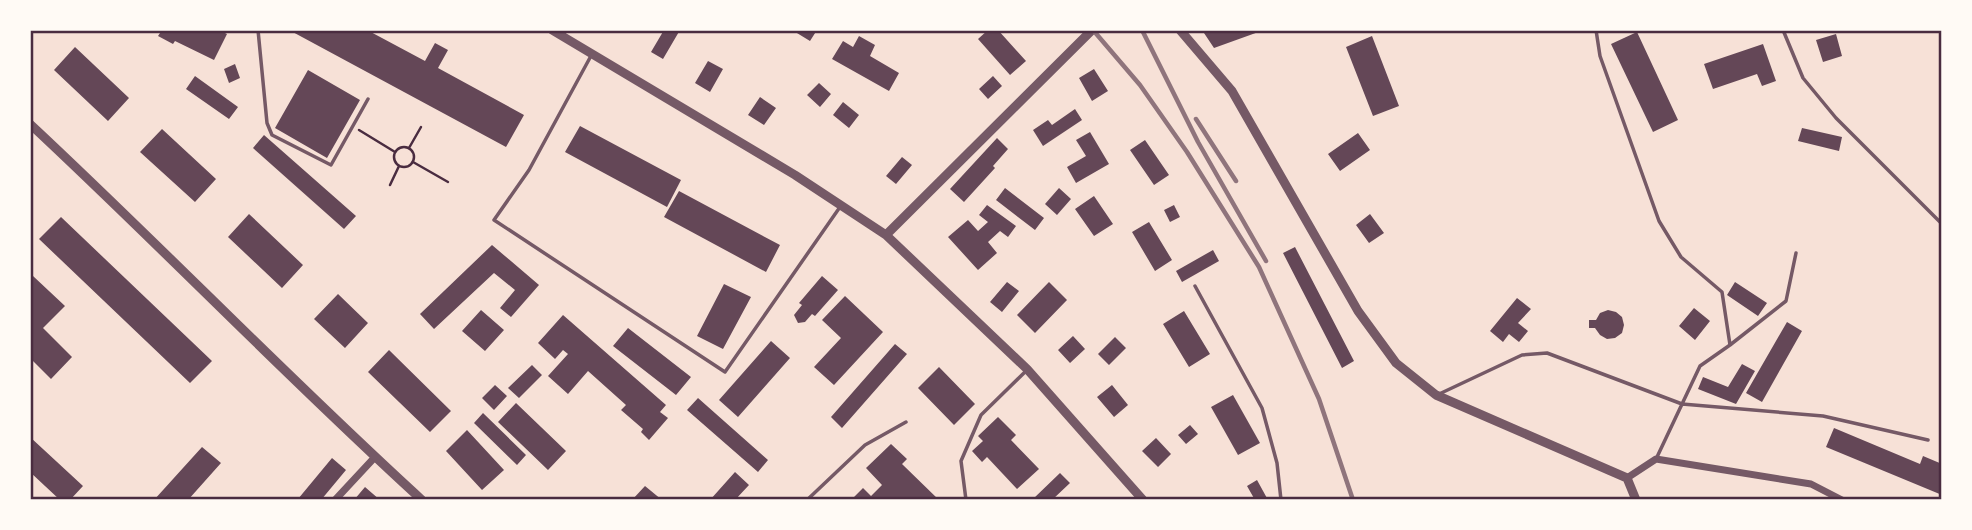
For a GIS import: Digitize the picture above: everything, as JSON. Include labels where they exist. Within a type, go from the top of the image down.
[{"type":"street","points":[[552,30],[795,175],[886,235],[1027,369],[1143,500]]},
{"type":"street","points":[[886,235],[1092,30]]},
{"type":"street","points":[[1181,30],[1232,91],[1358,311],[1396,363],[1436,396],[1627,478],[1636,500]]},
{"type":"street","points":[[30,124],[422,500]]},
{"type":"street","points":[[335,500],[375,457]]},
{"type":"street","points":[[1627,478],[1656,459],[1811,484],[1842,500]]},
{"type":"lane","points":[[258,30],[267,123],[272,135],[331,165],[368,99]]},
{"type":"lane","points":[[1596,30],[1600,55],[1659,221],[1681,257],[1722,292],[1730,345]]},
{"type":"lane","points":[[1783,30],[1803,78],[1836,118],[1942,224]]},
{"type":"lane","points":[[592,54],[529,170],[494,220],[725,372],[841,205]]},
{"type":"lane","points":[[1656,459],[1700,366],[1786,301],[1797,253]]},
{"type":"lane","points":[[1195,286],[1262,408],[1277,463],[1281,500]]},
{"type":"lane","points":[[1436,396],[1522,355],[1547,353],[1682,404],[1823,416],[1928,439]]},
{"type":"lane","points":[[966,500],[961,461],[981,415],[1027,369]]},
{"type":"lane","points":[[807,500],[865,445],[906,422]]},
{"type":"path","points":[[354,127],[395,152]]},
{"type":"path","points":[[409,148],[421,127]]},
{"type":"path","points":[[399,166],[394,158],[395,152],[402,147],[409,148],[414,153],[414,162]]},
{"type":"path","points":[[399,166],[407,167],[414,162]]},
{"type":"path","points":[[414,162],[448,182]]},
{"type":"path","points":[[390,185],[399,166]]},
{"type":"building","points":[[162,30],[219,30],[227,34],[214,60],[175,41],[173,44],[158,36]]},
{"type":"building","points":[[289,30],[367,30],[425,61],[435,43],[448,50],[438,68],[524,115],[506,147]]},
{"type":"building","points":[[664,30],[680,30],[663,59],[651,52]]},
{"type":"building","points":[[792,30],[817,30],[810,41]]},
{"type":"building","points":[[988,30],[998,30],[1026,61],[1010,75],[978,39]]},
{"type":"building","points":[[1202,30],[1264,30],[1214,48]]},
{"type":"building","points":[[1637,32],[1678,120],[1653,132],[1611,44]]},
{"type":"building","points":[[1836,34],[1842,56],[1823,62],[1816,40]]},
{"type":"building","points":[[859,36],[875,45],[870,56],[899,73],[889,91],[832,59],[843,41],[853,47]]},
{"type":"building","points":[[1372,36],[1399,106],[1373,116],[1346,47]]},
{"type":"building","points":[[1763,44],[1776,81],[1762,86],[1757,74],[1713,89],[1704,64]]},
{"type":"building","points":[[75,47],[129,98],[108,121],[54,70]]},
{"type":"building","points":[[708,61],[723,69],[710,92],[695,83]]},
{"type":"building","points":[[235,64],[240,78],[229,83],[224,69]]},
{"type":"building","points":[[1094,69],[1108,91],[1092,101],[1079,78]]},
{"type":"building","points":[[308,70],[360,100],[327,158],[275,128]]},
{"type":"building","points":[[195,76],[238,107],[229,119],[186,89]]},
{"type":"building","points":[[993,76],[1002,86],[988,99],[979,89]]},
{"type":"building","points":[[819,83],[831,94],[820,107],[807,95]]},
{"type":"building","points":[[760,97],[776,108],[764,125],[748,115]]},
{"type":"building","points":[[843,102],[859,115],[849,128],[833,115]]},
{"type":"building","points":[[1075,109],[1082,120],[1043,146],[1033,130],[1048,120],[1052,125]]},
{"type":"building","points":[[580,126],[681,180],[667,207],[565,152]]},
{"type":"building","points":[[1802,128],[1842,137],[1839,151],[1798,141]]},
{"type":"building","points":[[162,129],[216,179],[195,202],[140,152]]},
{"type":"building","points":[[1090,132],[1109,164],[1076,183],[1067,167],[1086,156],[1076,140]]},
{"type":"building","points":[[1358,133],[1370,150],[1340,171],[1328,154]]},
{"type":"building","points":[[264,135],[356,216],[344,229],[253,148]]},
{"type":"building","points":[[997,138],[1008,149],[993,166],[995,168],[964,202],[950,189]]},
{"type":"building","points":[[1145,140],[1169,175],[1154,185],[1130,150]]},
{"type":"building","points":[[902,157],[912,165],[896,184],[886,176]]},
{"type":"building","points":[[1005,188],[1044,218],[1035,230],[996,200]]},
{"type":"building","points":[[1059,188],[1071,199],[1057,215],[1045,204]]},
{"type":"building","points":[[679,191],[780,245],[766,272],[664,217]]},
{"type":"building","points":[[1094,196],[1113,224],[1094,236],[1075,209]]},
{"type":"building","points":[[987,205],[1016,226],[1008,237],[1000,231],[988,242],[997,253],[978,270],[948,237],[968,220],[978,231],[988,222],[979,215]]},
{"type":"building","points":[[1174,205],[1180,217],[1170,222],[1164,210]]},
{"type":"building","points":[[249,214],[303,265],[282,288],[228,237]]},
{"type":"building","points":[[1370,214],[1384,233],[1369,243],[1356,225]]},
{"type":"building","points":[[61,217],[212,361],[190,383],[39,239]]},
{"type":"building","points":[[1149,222],[1172,260],[1155,271],[1132,232]]},
{"type":"building","points":[[492,245],[539,285],[511,317],[500,308],[515,290],[494,273],[434,329],[420,314]]},
{"type":"building","points":[[1295,247],[1354,361],[1342,368],[1283,253]]},
{"type":"building","points":[[1213,250],[1219,261],[1182,282],[1176,271]]},
{"type":"building","points":[[33,276],[65,306],[43,328],[72,357],[51,379],[30,358],[30,279]]},
{"type":"building","points":[[822,276],[838,290],[815,316],[812,314],[805,322],[798,323],[794,315],[802,305],[799,303]]},
{"type":"building","points":[[1007,282],[1019,291],[1002,312],[990,302]]},
{"type":"building","points":[[1049,282],[1067,300],[1035,333],[1017,315]]},
{"type":"building","points":[[1735,282],[1767,303],[1758,316],[1727,295]]},
{"type":"building","points":[[724,284],[751,297],[723,349],[697,336]]},
{"type":"building","points":[[338,294],[368,323],[345,348],[314,319]]},
{"type":"building","points":[[845,296],[883,332],[834,385],[814,367],[841,338],[822,320]]},
{"type":"building","points":[[1517,298],[1531,309],[1518,323],[1528,331],[1519,342],[1509,334],[1503,342],[1490,331]]},
{"type":"building","points":[[1694,308],[1710,321],[1695,340],[1679,326]]},
{"type":"building","points":[[481,310],[504,330],[485,351],[462,331]]},
{"type":"building","points":[[1608,310],[1622,317],[1624,325],[1622,333],[1607,339],[1595,328],[1589,328],[1589,320],[1596,320],[1600,313]]},
{"type":"building","points":[[1184,311],[1210,354],[1189,367],[1163,324]]},
{"type":"building","points":[[563,315],[666,405],[660,412],[668,418],[649,440],[641,432],[643,429],[621,410],[626,405],[588,371],[568,394],[548,376],[568,354],[563,350],[555,359],[538,343]]},
{"type":"building","points":[[1787,322],[1802,331],[1762,402],[1746,393]]},
{"type":"building","points":[[628,328],[691,377],[676,395],[613,346]]},
{"type":"building","points":[[1073,336],[1085,349],[1070,363],[1058,350]]},
{"type":"building","points":[[1115,337],[1126,348],[1109,365],[1098,354]]},
{"type":"building","points":[[771,341],[790,358],[738,417],[719,400]]},
{"type":"building","points":[[895,344],[907,354],[842,428],[831,417]]},
{"type":"building","points":[[389,350],[451,411],[430,432],[368,372]]},
{"type":"building","points":[[1742,364],[1755,371],[1736,404],[1698,389],[1703,377],[1728,387]]},
{"type":"building","points":[[532,365],[542,375],[519,398],[508,388]]},
{"type":"building","points":[[939,367],[975,404],[954,425],[918,388]]},
{"type":"building","points":[[495,385],[507,396],[494,410],[482,398]]},
{"type":"building","points":[[1112,385],[1128,405],[1114,417],[1097,397]]},
{"type":"building","points":[[1233,395],[1260,443],[1238,455],[1211,407]]},
{"type":"building","points":[[698,398],[768,460],[758,472],[687,410]]},
{"type":"building","points":[[516,403],[566,451],[548,470],[498,422]]},
{"type":"building","points":[[483,413],[526,455],[517,465],[474,423]]},
{"type":"building","points":[[998,417],[1016,435],[1011,440],[1039,469],[1017,489],[987,457],[982,462],[972,451],[983,441],[978,436]]},
{"type":"building","points":[[1190,425],[1198,434],[1186,444],[1178,435]]},
{"type":"building","points":[[1834,428],[1920,464],[1923,456],[1942,464],[1942,495],[1826,447]]},
{"type":"building","points":[[467,430],[504,470],[482,490],[446,451]]},
{"type":"building","points":[[30,437],[83,486],[70,500],[60,500],[30,472]]},
{"type":"building","points":[[1156,438],[1171,454],[1158,467],[1142,451]]},
{"type":"building","points":[[891,444],[907,459],[902,464],[939,500],[851,500],[863,488],[871,496],[882,485],[866,468]]},
{"type":"building","points":[[202,447],[221,463],[188,500],[154,500]]},
{"type":"building","points":[[332,458],[346,470],[321,500],[298,499]]},
{"type":"building","points":[[735,472],[749,485],[735,500],[710,500]]},
{"type":"building","points":[[1060,473],[1070,483],[1052,500],[1033,499]]},
{"type":"building","points":[[1257,480],[1268,500],[1255,500],[1247,486]]},
{"type":"building","points":[[645,486],[662,500],[632,500]]},
{"type":"building","points":[[365,487],[380,500],[354,500]]},
{"type":"railway","points":[[1093,30],[1140,85],[1187,152],[1259,267],[1319,399],[1353,500]]},
{"type":"railway","points":[[1142,30],[1198,142],[1266,261]]},
{"type":"railway","points":[[1196,119],[1236,181]]}]
